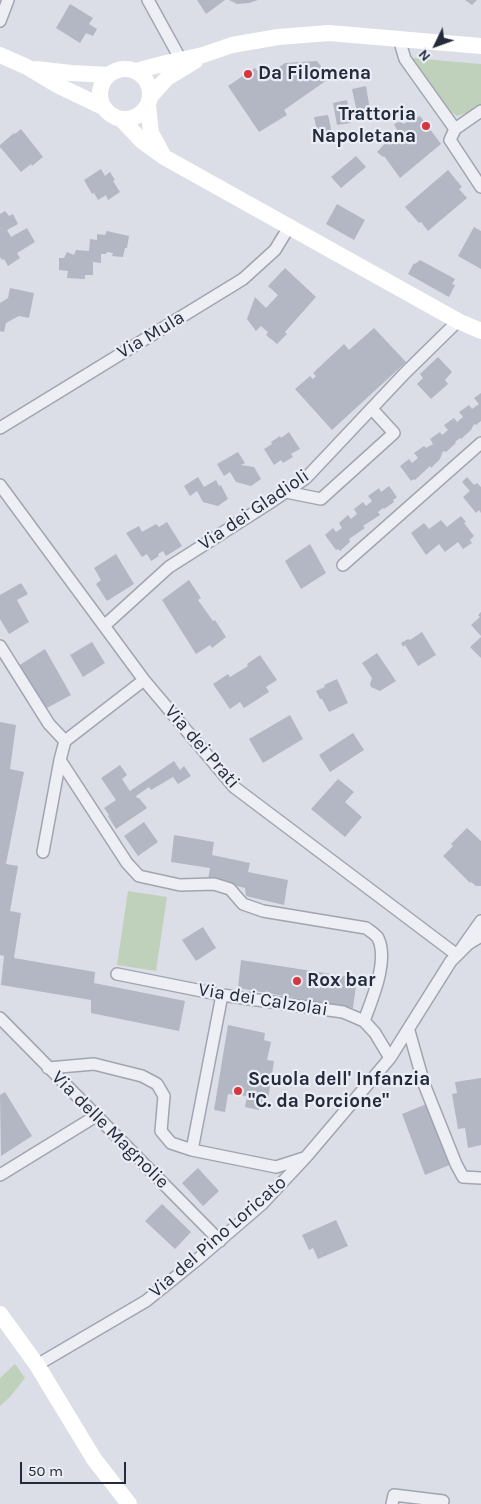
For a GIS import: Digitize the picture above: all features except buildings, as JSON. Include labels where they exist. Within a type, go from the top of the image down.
[{"type":"street","points":[[0,21],[8,0]]},
{"type":"street","points":[[148,0],[181,60]]},
{"type":"street","points":[[136,71],[204,55],[232,45],[278,37],[329,33],[481,46]]},
{"type":"street","points":[[399,39],[405,59],[455,129]]},
{"type":"street","points":[[0,55],[103,107]]},
{"type":"street","points":[[122,120],[138,117],[144,112],[149,101],[167,78],[204,55]]},
{"type":"street","points":[[27,67],[71,74],[109,75]]},
{"type":"street","points":[[164,157],[151,133],[150,89],[147,82],[136,71],[129,69],[115,71],[109,75],[101,86],[99,93],[103,107],[114,117],[122,120],[142,141],[164,157],[458,321],[481,331]]},
{"type":"street","points":[[481,111],[455,129],[450,140],[481,187]]},
{"type":"street","name":"Via Mula","points":[[0,428],[244,279],[275,250],[289,227]]},
{"type":"street","name":"Via dei Gladioli","points":[[104,626],[169,567],[306,478],[405,373],[458,321]]},
{"type":"street","points":[[286,492],[321,499],[394,433],[372,409]]},
{"type":"street","points":[[343,565],[481,443]]},
{"type":"street","name":"Via dei Prati","points":[[0,485],[144,680],[234,787],[458,955]]},
{"type":"street","points":[[0,646],[49,724],[65,741]]},
{"type":"street","points":[[44,852],[65,741],[144,680]]},
{"type":"street","points":[[60,760],[127,863],[139,876],[180,885],[214,884],[230,889],[243,904],[263,911],[366,928],[372,932],[377,937],[382,952],[377,984],[364,1021]]},
{"type":"street","points":[[458,955],[481,921]]},
{"type":"street","name":"Via del Pino Loricato","points":[[37,1365],[146,1301],[262,1204],[306,1157],[390,1058],[451,961],[468,944],[481,936]]},
{"type":"street","name":"Via dei Calzolai","points":[[117,974],[222,995],[342,1012],[364,1021],[375,1033],[390,1058]]},
{"type":"street","points":[[192,1150],[222,995]]},
{"type":"street","name":"Via delle Magnolie","points":[[0,1018],[220,1241]]},
{"type":"street","points":[[409,1030],[424,1084],[456,1164],[464,1177],[481,1178]]},
{"type":"street","points":[[48,1068],[94,1064],[142,1076],[158,1084],[164,1096],[161,1131],[171,1143],[192,1150],[276,1167],[306,1157]]},
{"type":"street","points":[[0,1175],[96,1116]]},
{"type":"street","points":[[0,1314],[37,1365],[94,1459],[128,1504]]},
{"type":"street","points":[[392,1504],[394,1495],[443,1501]]},
{"type":"green space","points":[[412,58],[481,64],[481,104],[469,112],[457,116],[449,110]]},
{"type":"green space","points":[[128,891],[167,897],[156,971],[117,965]]},
{"type":"green space","points":[[15,1364],[25,1378],[0,1406],[0,1378]]},
{"type":"place","name":"Da Filomena","points":[[248,74]]},
{"type":"place","name":"Trattoria Napoletana","points":[[426,126]]},
{"type":"place","name":"Rox bar","points":[[297,981]]},
{"type":"place","name":"Scuola dell' Infanzia \"C. da Porcione\"","points":[[238,1091]]}]
